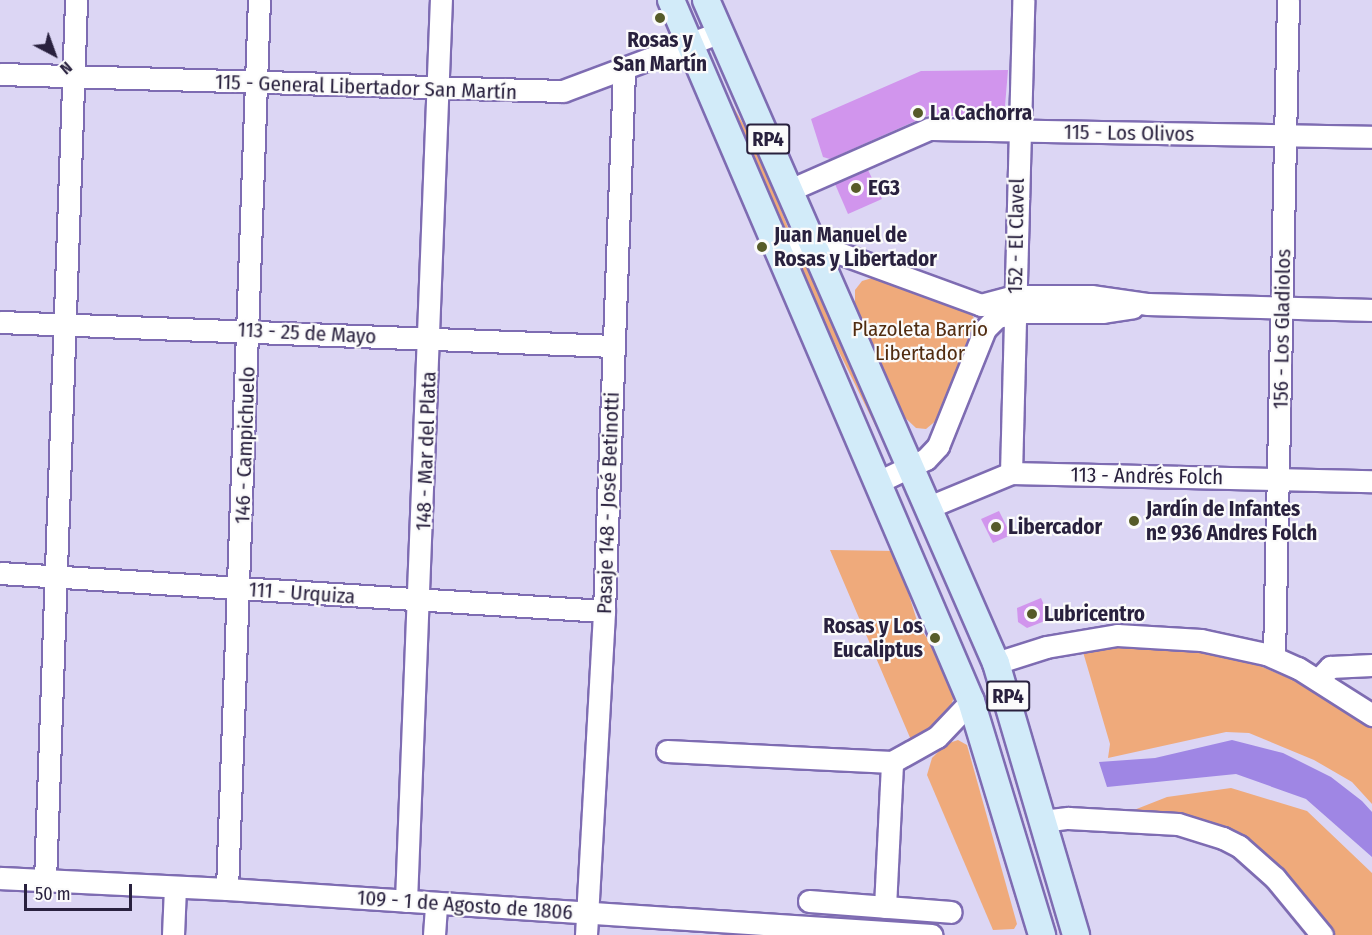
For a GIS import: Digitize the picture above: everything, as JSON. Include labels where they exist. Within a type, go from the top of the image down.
[{"type":"main road","name":"RP4","points":[[671,0],[971,701],[1042,935]]},
{"type":"main road","name":"RP4","points":[[706,0],[996,663],[1076,935]]},
{"type":"street","points":[[45,881],[76,0]]},
{"type":"street","name":"146 - Campichuelo","points":[[227,889],[240,588],[259,0]]},
{"type":"street","name":"148 - Mar del Plata","points":[[406,901],[440,88],[441,0]]},
{"type":"street","name":"152 - El Clavel","points":[[1011,473],[1023,0]]},
{"type":"street","name":"156 - Los Gladiolos","points":[[1274,657],[1288,0]]},
{"type":"street","name":"115 - General Libertador San Martín","points":[[0,74],[257,84],[563,91],[624,71],[721,32]]},
{"type":"street","name":"Pasaje 148 - José Betinotti","points":[[586,935],[604,611],[624,71]]},
{"type":"street","name":"115 - Los Olivos","points":[[790,190],[917,132],[944,129],[1372,137]]},
{"type":"street","points":[[778,251],[814,246],[981,305],[1015,304],[1102,312],[1148,304],[1372,310]]},
{"type":"street","points":[[878,482],[911,468],[938,446],[985,329],[1015,304]]},
{"type":"street","name":"113 - 25 de Mayo","points":[[0,322],[613,346]]},
{"type":"street","name":"113 - Andrés Folch","points":[[929,507],[1011,473],[1372,481]]},
{"type":"street","name":"111 - Urquiza","points":[[0,573],[420,602],[604,611]]},
{"type":"street","points":[[996,663],[1046,647],[1137,634],[1201,640],[1274,657],[1318,680],[1372,716]]},
{"type":"street","points":[[1318,680],[1330,667],[1372,664]]},
{"type":"street","points":[[667,751],[892,762],[937,737],[971,701]]},
{"type":"street","points":[[885,907],[892,762]]},
{"type":"street","points":[[1042,821],[1068,818],[1178,824],[1223,838],[1275,878],[1322,935]]},
{"type":"street","name":"109 - 1 de Agosto de 1806","points":[[0,878],[227,889],[587,913],[750,929],[931,935]]},
{"type":"street","points":[[173,935],[176,887]]},
{"type":"street","points":[[809,901],[951,912]]},
{"type":"street","points":[[434,935],[436,903]]},
{"type":"green space","points":[[717,83],[720,83],[755,145],[789,230],[781,228]]},
{"type":"green space","points":[[802,253],[876,424],[876,427],[791,254]]},
{"type":"green space","name":"Plazoleta Barrio Libertador","points":[[879,276],[969,310],[975,320],[938,419],[926,429],[916,428],[899,412],[855,307],[855,290],[862,281]]},
{"type":"green space","points":[[830,550],[895,551],[919,627],[952,673],[955,694],[947,717],[914,747]]},
{"type":"green space","points":[[1123,646],[1179,648],[1260,666],[1298,682],[1372,725],[1372,804],[1352,782],[1314,760],[1249,733],[1226,732],[1108,758],[1110,744],[1083,652]]},
{"type":"green space","points":[[958,740],[967,745],[1017,924],[1014,929],[993,930],[927,775],[932,758],[946,744]]},
{"type":"green space","points":[[1231,788],[1307,811],[1372,873],[1372,935],[1329,935],[1261,856],[1135,814],[1134,810],[1167,797]]},
{"type":"shaded area","points":[[1232,740],[1283,753],[1331,777],[1362,801],[1372,812],[1372,857],[1306,799],[1236,774],[1107,787],[1099,762],[1155,758]]},
{"type":"building","name":"La Cachorra","points":[[1008,70],[1004,118],[929,115],[830,159],[823,157],[811,119],[921,71]]},
{"type":"building","name":"EG3","points":[[868,170],[882,199],[848,214],[835,184]]},
{"type":"building","name":"Libercador","points":[[999,511],[1011,535],[993,543],[981,519]]},
{"type":"building","name":"Lubricentro","points":[[1041,598],[1050,619],[1027,628],[1018,622],[1017,608]]},
{"type":"place","name":"Rosas y San Martín","points":[[660,18]]},
{"type":"place","name":"La Cachorra","points":[[918,113]]},
{"type":"place","name":"EG3","points":[[856,188]]},
{"type":"place","name":"Juan Manuel de Rosas y Libertador","points":[[762,247]]},
{"type":"place","name":"Jardín de Infantes nº 936 Andres Folch","points":[[1134,521]]},
{"type":"place","name":"Libercador","points":[[996,527]]},
{"type":"place","name":"Lubricentro","points":[[1032,614]]},
{"type":"place","name":"Rosas y Los Eucaliptus","points":[[935,638]]}]
